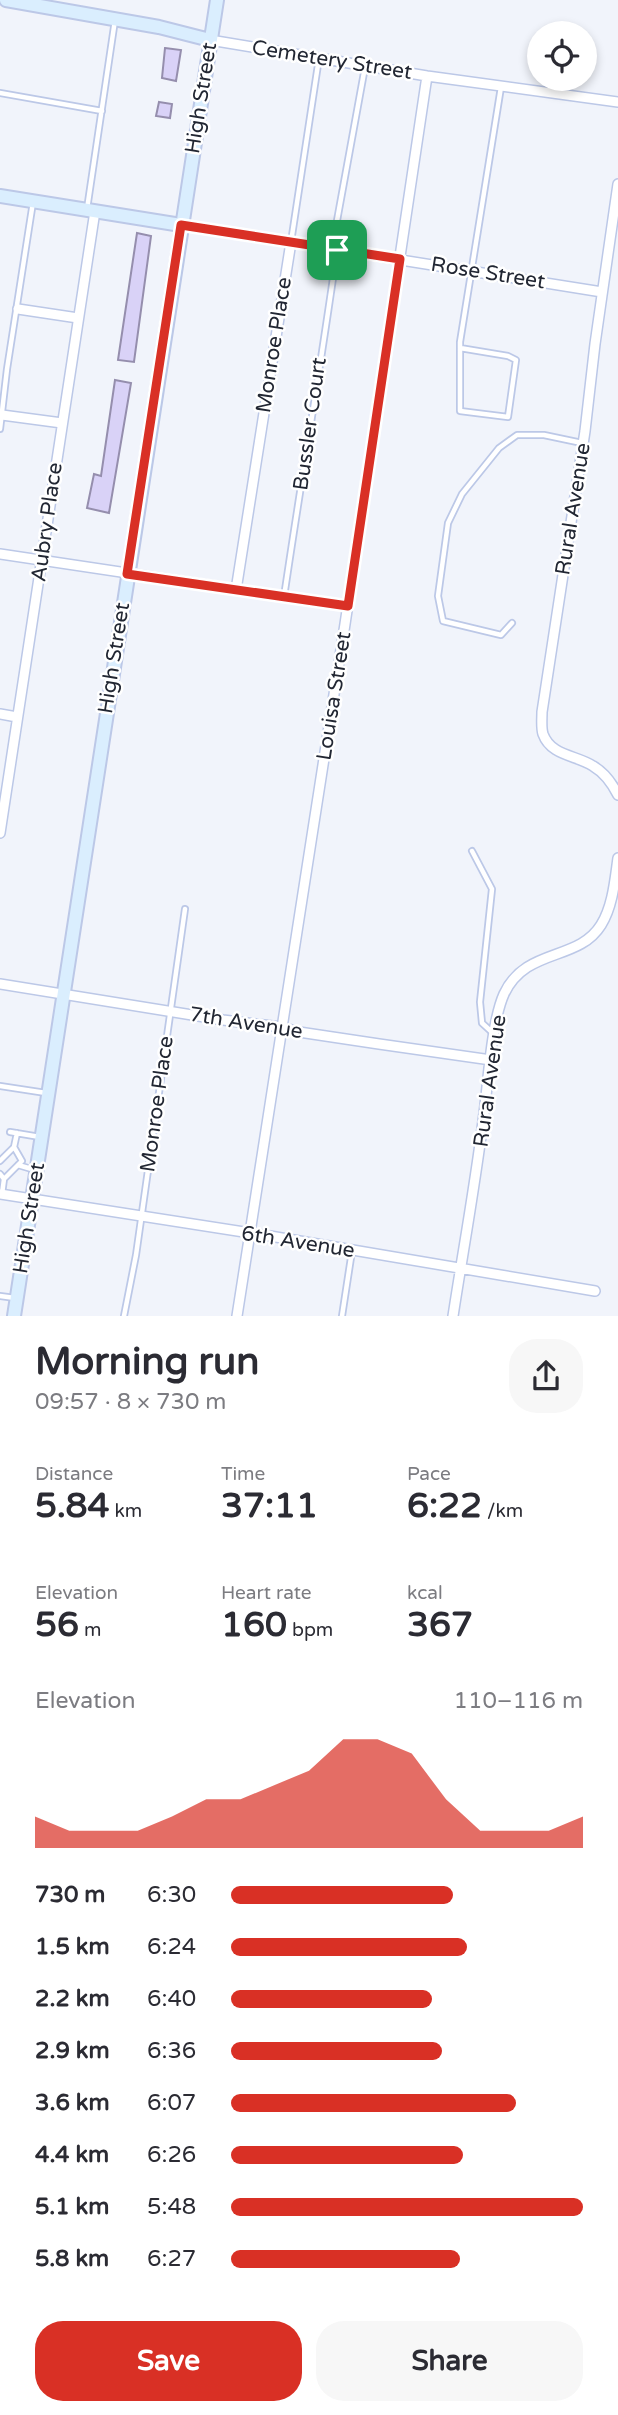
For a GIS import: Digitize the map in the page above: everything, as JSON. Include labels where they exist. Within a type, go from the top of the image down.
[{"type":"main road","name":"Cemetery Street","points":[[6,0],[55,5],[210,40]]},
{"type":"main road","name":"High Street","points":[[13,1316],[218,0]]},
{"type":"main road","name":"Rose Street","points":[[0,196],[181,225]]},
{"type":"street","name":"Cemetery Street","points":[[210,40],[427,76],[618,102]]},
{"type":"street","name":"Louisa Street","points":[[237,1316],[348,606],[427,76]]},
{"type":"street","name":"Rural Avenue","points":[[618,184],[583,443],[544,695],[542,731],[556,750],[584,761],[604,774],[618,795]]},
{"type":"street","name":"Aubry Place","points":[[0,833],[78,318],[91,210]]},
{"type":"street","name":"Rose Street","points":[[181,225],[602,292]]},
{"type":"street","name":"Monroe Place","points":[[236,590],[291,242]]},
{"type":"street","points":[[18,309],[78,318]]},
{"type":"street","points":[[2,415],[62,423]]},
{"type":"street","points":[[0,554],[348,606]]},
{"type":"street","points":[[0,714],[18,717]]},
{"type":"street","name":"Rural Avenue","points":[[453,1316],[495,1034],[503,998],[511,982],[531,964],[569,949],[601,926],[609,906],[618,858]]},
{"type":"street","name":"7th Avenue","points":[[0,984],[491,1060]]},
{"type":"street","name":"6th Avenue","points":[[1,1194],[595,1291]]},
{"type":"lane","name":"Aubry Place","points":[[91,210],[115,20]]},
{"type":"lane","name":"Monroe Place","points":[[291,242],[318,58]]},
{"type":"lane","name":"Bussler Court","points":[[284,598],[365,65]]},
{"type":"lane","points":[[460,348],[508,356],[516,360],[508,417],[460,411],[460,348],[501,86]]},
{"type":"lane","points":[[0,93],[102,111]]},
{"type":"lane","points":[[0,429],[34,201]]},
{"type":"lane","points":[[512,623],[501,635],[443,621],[438,596],[448,523],[462,494],[499,448],[517,435],[544,435],[583,443]]},
{"type":"lane","points":[[472,851],[492,889],[480,1002],[482,1023],[495,1034]]},
{"type":"lane","name":"Monroe Place","points":[[124,1316],[136,1255],[185,909]]},
{"type":"lane","points":[[0,1086],[47,1093]]},
{"type":"lane","points":[[10,1132],[41,1137]]},
{"type":"lane","points":[[0,1161],[14,1147],[17,1133]]},
{"type":"lane","points":[[1,1194],[2,1177],[22,1161],[14,1147]]},
{"type":"lane","points":[[18,1165],[36,1170]]},
{"type":"lane","points":[[342,1316],[352,1250]]},
{"type":"lane","points":[[0,1296],[16,1298]]},
{"type":"building","points":[[165,48],[181,50],[176,81],[162,78]]},
{"type":"building","points":[[159,102],[172,104],[170,118],[156,116]]},
{"type":"building","points":[[137,233],[151,236],[134,362],[118,360]]},
{"type":"building","points":[[115,380],[131,383],[109,513],[87,508],[94,474],[101,476]]},
{"type":"route","points":[[181,225],[337,250],[400,259],[348,606],[127,574],[181,225]]}]
